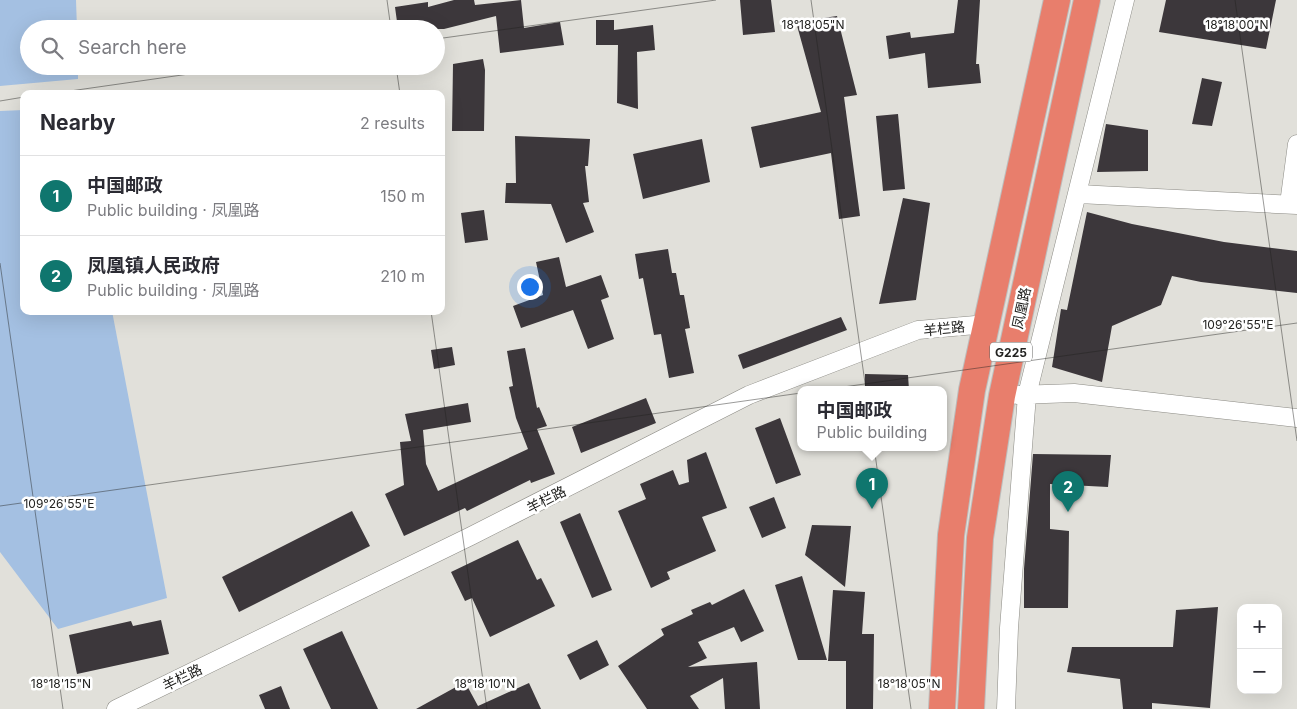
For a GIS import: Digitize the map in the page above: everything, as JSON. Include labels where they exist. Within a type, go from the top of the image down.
[{"type":"highway","name":"G225","points":[[942,709],[950,535],[972,390],[1056,0]]},
{"type":"highway","name":"凤凰路","points":[[971,709],[980,538],[1002,396],[1087,0]]},
{"type":"street","points":[[1006,709],[1008,628],[1027,395],[1125,0]]},
{"type":"street","points":[[1078,194],[1293,204],[1297,144]]},
{"type":"street","name":"羊栏路","points":[[116,709],[472,536],[749,395],[918,330],[987,324]]},
{"type":"street","points":[[1002,396],[1074,394],[1297,418]]},
{"type":"water","points":[[0,0],[76,0],[77,20],[20,20],[20,75],[78,75],[78,79],[0,86]]},
{"type":"water","points":[[20,110],[20,315],[113,315],[167,598],[58,629],[0,552],[0,111]]},
{"type":"building","points":[[454,0],[474,0],[475,5],[521,0],[524,28],[560,22],[564,45],[500,53],[496,16],[445,29],[445,20],[397,20],[395,7],[428,2],[428,7]]},
{"type":"building","points":[[740,0],[771,0],[775,32],[743,35]]},
{"type":"building","points":[[958,0],[980,0],[976,64],[979,64],[981,83],[928,88],[925,53],[889,59],[886,36],[910,32],[911,38],[954,33]]},
{"type":"building","points":[[1166,0],[1276,0],[1266,49],[1159,32]]},
{"type":"building","points":[[837,16],[857,95],[844,97],[860,216],[839,219],[831,153],[760,168],[751,127],[821,112],[796,22]]},
{"type":"building","points":[[596,20],[614,20],[614,30],[653,25],[655,50],[637,52],[638,109],[617,103],[618,45],[596,45]]},
{"type":"building","points":[[483,59],[485,70],[484,131],[452,131],[453,64]]},
{"type":"building","points":[[1202,78],[1222,82],[1212,126],[1192,124]]},
{"type":"building","points":[[898,114],[905,189],[883,191],[876,116]]},
{"type":"building","points":[[1106,124],[1148,130],[1148,171],[1097,172]]},
{"type":"building","points":[[515,136],[590,139],[588,166],[585,166],[589,202],[583,203],[594,232],[566,243],[551,204],[505,203],[506,183],[516,183]]},
{"type":"building","points":[[702,139],[710,182],[643,199],[633,154]]},
{"type":"building","points":[[903,198],[930,203],[916,300],[879,304]]},
{"type":"building","points":[[484,210],[488,240],[465,243],[461,213]]},
{"type":"building","points":[[1087,212],[1132,224],[1224,242],[1297,251],[1297,293],[1201,282],[1172,276],[1161,305],[1112,326],[1102,382],[1052,367],[1061,309],[1067,310]]},
{"type":"building","points":[[668,249],[672,273],[676,273],[680,295],[684,295],[690,328],[685,329],[694,373],[669,378],[661,334],[654,335],[643,278],[639,279],[635,254]]},
{"type":"building","points":[[559,257],[566,287],[601,275],[609,297],[601,300],[614,339],[588,349],[573,310],[521,328],[513,306],[543,295],[536,262]]},
{"type":"building","points":[[841,317],[847,330],[743,369],[738,355]]},
{"type":"building","points":[[452,347],[455,365],[434,369],[431,350]]},
{"type":"building","points":[[525,348],[537,408],[539,407],[547,426],[537,429],[555,474],[531,483],[530,480],[467,511],[465,508],[404,536],[385,494],[404,485],[400,442],[411,441],[405,414],[468,403],[471,422],[423,430],[426,464],[438,491],[528,449],[516,418],[509,387],[513,386],[507,351]]},
{"type":"building","points":[[865,374],[908,375],[909,386],[865,386]]},
{"type":"building","points":[[646,398],[656,423],[581,453],[572,427]]},
{"type":"building","points":[[780,418],[801,475],[776,484],[755,428]]},
{"type":"building","points":[[706,452],[727,508],[702,517],[716,551],[667,572],[670,579],[651,588],[618,511],[646,499],[640,484],[673,470],[679,485],[689,482],[687,460]]},
{"type":"building","points":[[1033,454],[1111,455],[1108,487],[1050,484],[1050,529],[1069,531],[1068,608],[1024,608],[1024,569]]},
{"type":"building","points":[[774,497],[786,528],[762,538],[749,507]]},
{"type":"building","points":[[352,511],[370,546],[239,612],[222,577]]},
{"type":"building","points":[[580,513],[612,590],[592,598],[560,522]]},
{"type":"building","points":[[812,525],[851,526],[845,587],[805,555]]},
{"type":"building","points":[[518,540],[537,580],[541,578],[555,606],[490,637],[472,598],[465,601],[451,572]]},
{"type":"building","points":[[802,576],[827,660],[798,660],[775,585]]},
{"type":"building","points":[[744,589],[764,631],[741,642],[734,627],[698,642],[707,658],[688,667],[757,662],[760,709],[725,709],[723,678],[690,696],[699,709],[647,709],[618,666],[664,635],[661,629],[693,614],[691,610],[710,602],[712,605]]},
{"type":"building","points":[[833,590],[865,592],[862,634],[874,634],[873,709],[846,709],[846,661],[828,661]]},
{"type":"building","points":[[1218,607],[1210,708],[1152,703],[1152,709],[1123,709],[1120,679],[1067,672],[1072,647],[1173,647],[1176,610]]},
{"type":"building","points":[[161,620],[169,654],[77,674],[69,635],[131,621],[133,626]]},
{"type":"building","points":[[342,631],[378,709],[331,709],[303,649]]},
{"type":"building","points":[[597,640],[609,665],[580,680],[567,655]]},
{"type":"building","points":[[465,682],[478,706],[529,683],[541,709],[416,709]]},
{"type":"building","points":[[281,686],[290,709],[265,709],[259,695]]},
{"type":"place","name":"中国邮政","points":[[872,509]]},
{"type":"place","name":"凤凰镇人民政府","points":[[1068,512]]}]
